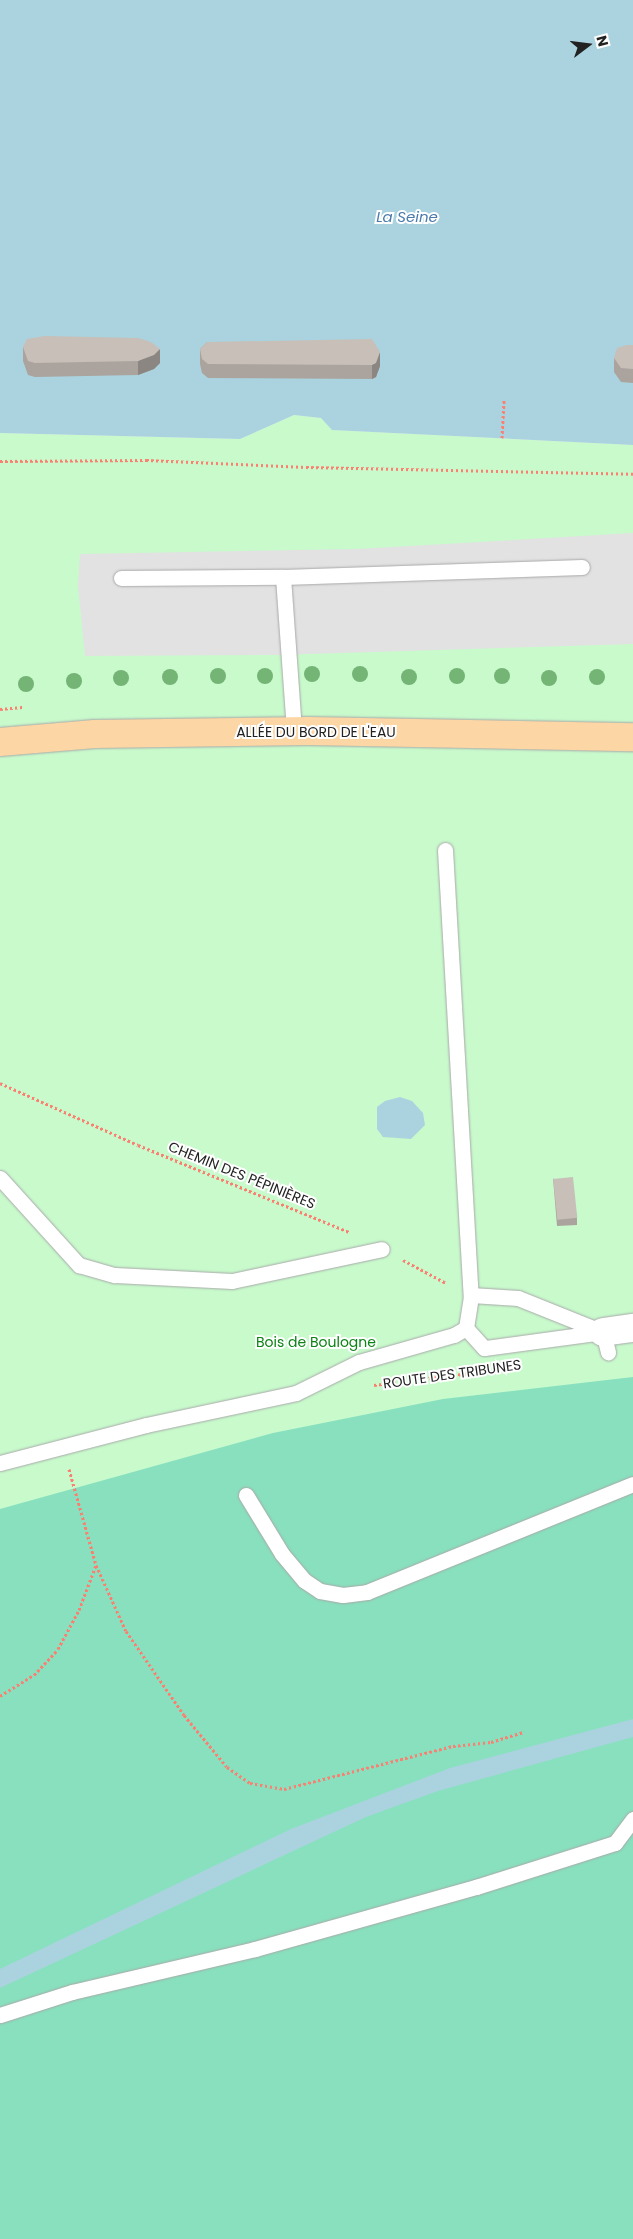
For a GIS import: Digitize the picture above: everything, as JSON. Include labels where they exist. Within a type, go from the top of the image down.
[{"type":"main road","name":"ALLÉE DU BORD DE L'EAU","points":[[0,742],[95,734],[294,731],[633,736]]},
{"type":"street","name":"ROUTE DES TRIBUNES","points":[[605,1342],[633,1328]]},
{"type":"lane","points":[[121,578],[283,577],[582,567]]},
{"type":"lane","points":[[283,577],[294,731]]},
{"type":"lane","points":[[446,850],[471,1296],[466,1328]]},
{"type":"lane","points":[[0,1178],[79,1265],[115,1275],[232,1280],[382,1249]]},
{"type":"lane","name":"ROUTE DES TRIBUNES","points":[[471,1296],[518,1298],[605,1342]]},
{"type":"lane","name":"ROUTE DES TRIBUNES","points":[[0,1463],[64,1444],[296,1393],[359,1362],[454,1335],[466,1328],[484,1348],[605,1342]]},
{"type":"lane","points":[[246,1495],[282,1554],[305,1582],[320,1591],[343,1595],[367,1592],[633,1484]]},
{"type":"lane","points":[[0,2015],[72,1992],[255,1949],[476,1887],[615,1843],[633,1819]]},
{"type":"path","points":[[502,438],[504,400]]},
{"type":"path","points":[[0,461],[146,460],[326,468],[633,474]]},
{"type":"path","name":"CHEMIN DES PÉPINIÈRES","points":[[0,1083],[138,1145],[347,1230],[471,1296]]},
{"type":"path","name":"ROUTE DES TRIBUNES","points":[[364,1386],[481,1372]]},
{"type":"path","points":[[64,1444],[96,1565],[126,1631],[184,1716],[227,1767],[250,1783],[284,1789],[453,1746],[491,1742],[523,1732]]},
{"type":"path","points":[[0,1696],[34,1675],[58,1649],[80,1610],[96,1565]]},
{"type":"green space","name":"Bois de Boulogne","points":[[294,415],[321,418],[333,430],[633,445],[633,2239],[0,2239],[0,433],[240,439]]},
{"type":"green space","points":[[633,1377],[633,2239],[0,2239],[0,1509],[273,1433],[443,1399]]},
{"type":"shaded area","points":[[633,533],[633,644],[276,655],[85,656],[78,586],[80,554],[357,549]]},
{"type":"water","name":"La Seine","points":[[0,0],[633,0],[633,445],[332,430],[321,418],[294,415],[240,439],[0,433]]},
{"type":"water","points":[[400,1097],[412,1101],[423,1113],[425,1125],[411,1139],[383,1137],[377,1129],[377,1107],[385,1101]]},
{"type":"water","points":[[633,1719],[633,1737],[438,1791],[366,1817],[0,1988],[0,1969],[291,1829],[450,1768]]},
{"type":"building","points":[[45,336],[138,338],[151,342],[160,349],[154,355],[138,361],[35,363],[28,361],[23,347],[27,339]]},
{"type":"building","points":[[372,339],[380,352],[376,363],[372,365],[208,364],[202,359],[200,349],[207,342]]},
{"type":"building","points":[[633,345],[633,369],[621,368],[614,358],[617,348]]},
{"type":"building","points":[[573,1177],[577,1218],[557,1220],[553,1179]]}]
